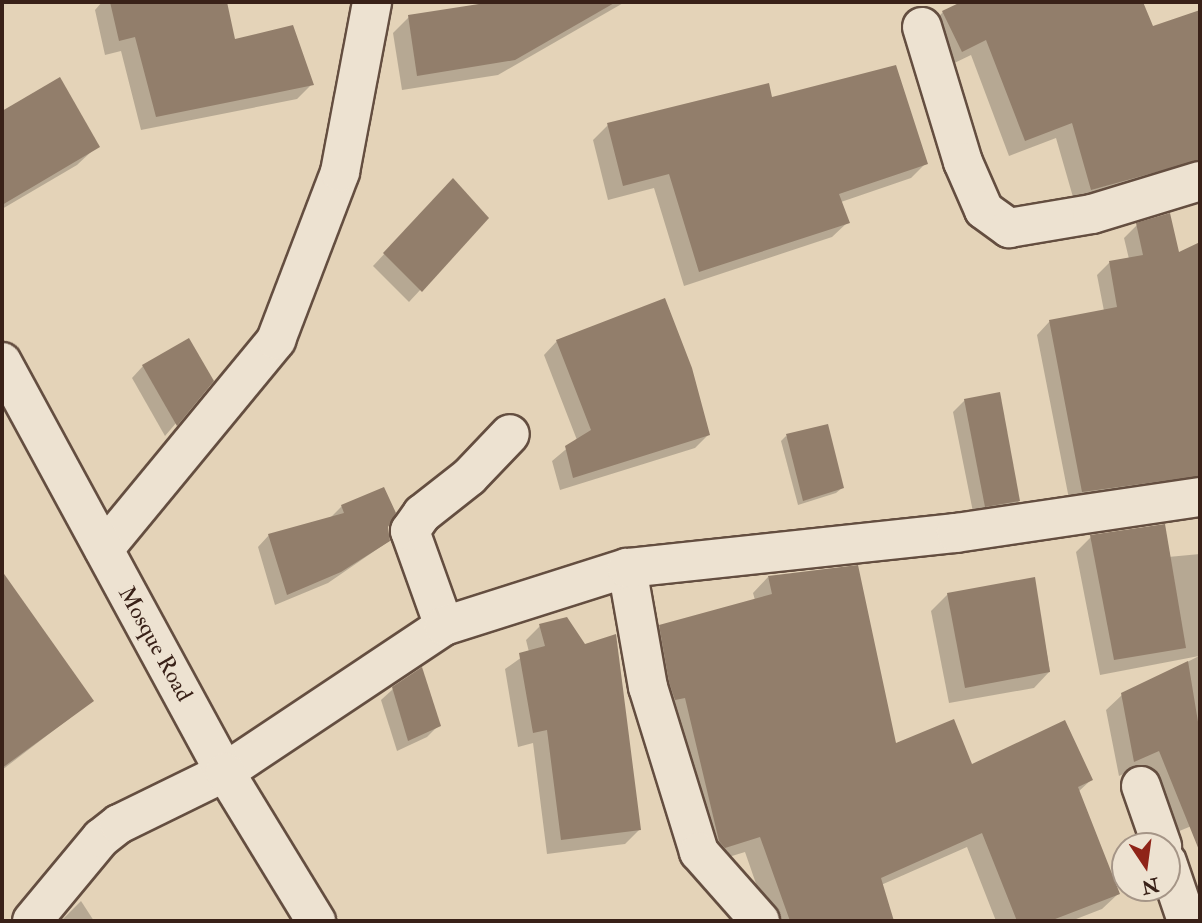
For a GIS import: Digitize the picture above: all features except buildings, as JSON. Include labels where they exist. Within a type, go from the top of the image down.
[{"type":"street","points":[[104,549],[276,340],[340,172],[372,2]]},
{"type":"street","points":[[922,27],[963,162],[985,210],[1009,228],[1092,214],[1200,181]]},
{"type":"street","name":"Mosque Road","points":[[2,362],[225,772],[316,921]]},
{"type":"street","points":[[444,626],[410,531],[422,514],[469,477],[510,434]]},
{"type":"street","points":[[32,921],[101,838],[119,824],[225,772],[444,626],[627,568],[956,533],[1200,497]]},
{"type":"street","points":[[627,568],[648,687],[699,852],[760,921]]},
{"type":"street","points":[[1141,786],[1157,832]]},
{"type":"street","points":[[1181,902],[1187,921]]}]
